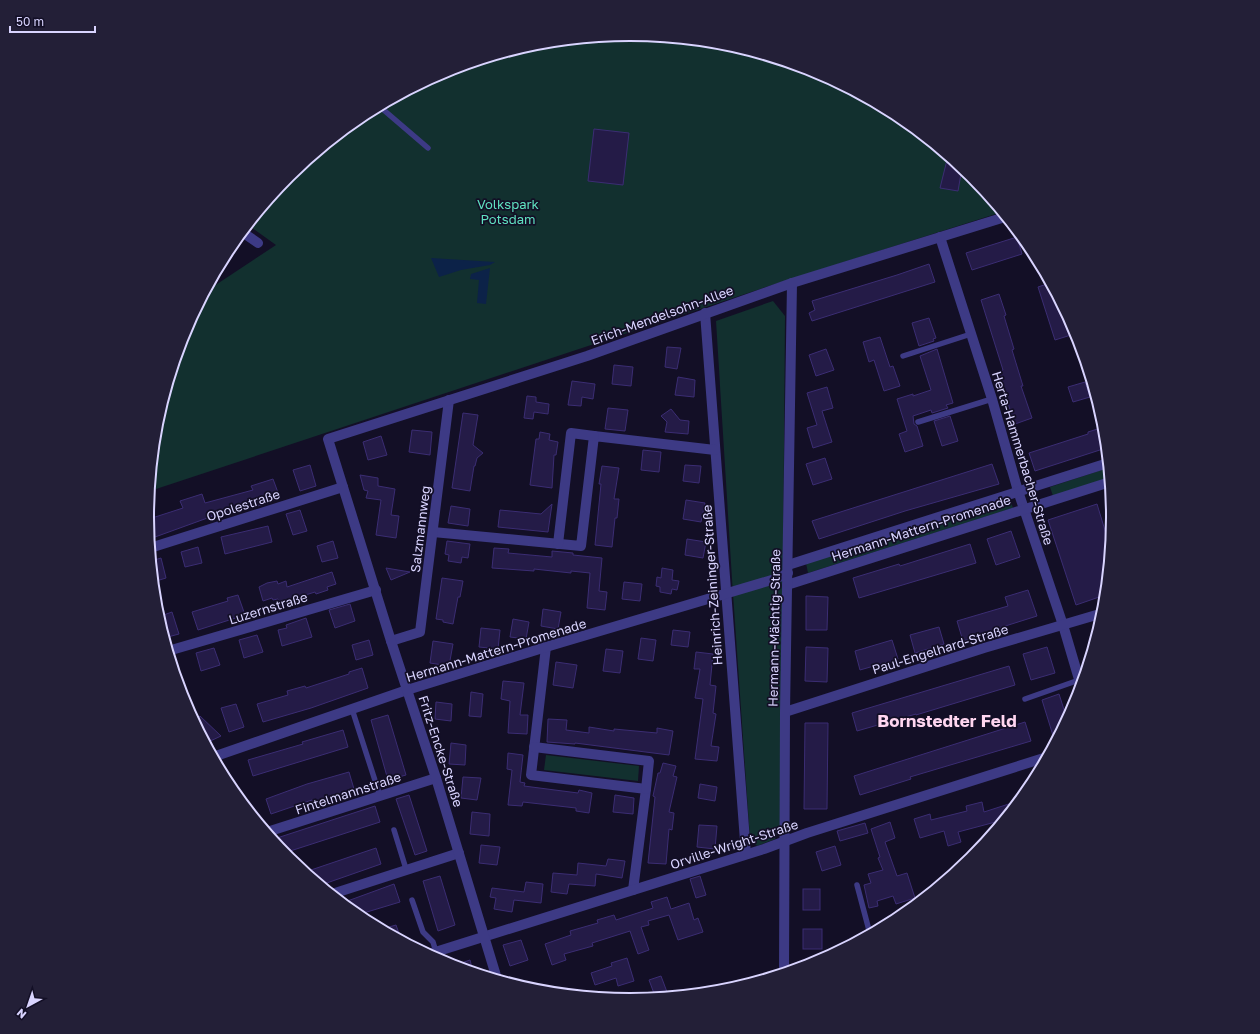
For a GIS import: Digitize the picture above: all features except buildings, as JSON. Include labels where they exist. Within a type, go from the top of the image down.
[{"type":"street","name":"Erich-Mendelsohn-Allee","points":[[328,439],[587,356],[792,283],[1001,218]]},
{"type":"street","points":[[246,235],[258,243]]},
{"type":"street","name":"Herta-Hammerbacher-Straße","points":[[940,237],[992,399],[1018,491],[1063,625],[1078,677]]},
{"type":"street","name":"Hermann-Mächtig-Straße","points":[[784,968],[786,841],[785,712],[792,283]]},
{"type":"street","name":"Heinrich-Zeininger-Straße","points":[[705,313],[746,854]]},
{"type":"street","name":"Salzmannweg","points":[[391,641],[420,632],[449,400]]},
{"type":"street","points":[[558,544],[571,434],[715,450]]},
{"type":"street","points":[[433,532],[581,546],[594,436]]},
{"type":"street","name":"Fritz-Encke-Straße","points":[[328,439],[391,641],[460,853],[495,974]]},
{"type":"street","name":"Hermann-Mattern-Promenade","points":[[218,755],[407,690],[775,579],[788,569],[1018,491],[1103,465]]},
{"type":"street","name":"Hermann-Mattern-Promenade","points":[[788,585],[1105,484]]},
{"type":"street","name":"Opolestraße","points":[[155,546],[343,487]]},
{"type":"street","name":"Luzernstraße","points":[[173,650],[376,590]]},
{"type":"street","name":"Paul-Engelhard-Straße","points":[[785,712],[933,664],[1096,615]]},
{"type":"street","points":[[546,647],[531,775],[646,789]]},
{"type":"street","points":[[534,748],[649,761],[633,890]]},
{"type":"street","name":"Orville-Wright-Straße","points":[[436,952],[1039,760]]},
{"type":"street","name":"Fintelmannstraße","points":[[272,831],[436,778]]},
{"type":"street","points":[[337,892],[460,853]]},
{"type":"lane","points":[[384,110],[428,148]]},
{"type":"lane","points":[[903,356],[971,334]]},
{"type":"lane","points":[[918,422],[992,399]]},
{"type":"lane","points":[[1025,699],[1076,684]]},
{"type":"lane","points":[[352,710],[380,796]]},
{"type":"lane","points":[[394,830],[406,869]]},
{"type":"lane","points":[[857,885],[869,929]]},
{"type":"lane","points":[[412,900],[423,932],[433,942],[432,950]]},
{"type":"green space","name":"Volkspark Potsdam","points":[[599,42],[661,42],[723,50],[783,66],[812,77],[841,90],[868,105],[920,139],[967,180],[997,214],[772,285],[155,489],[158,455],[170,394],[179,364],[203,306],[214,286],[276,245],[252,227],[293,180],[340,139],[366,121],[419,90],[477,66],[537,50]]},
{"type":"green space","points":[[773,301],[785,316],[781,828],[775,839],[757,846],[750,839],[716,321]]},
{"type":"green space","points":[[1103,470],[1104,479],[1053,496],[1050,487]]},
{"type":"green space","points":[[1010,499],[1013,508],[808,573],[806,563]]},
{"type":"green space","points":[[546,755],[639,766],[638,781],[544,770]]},
{"type":"water","points":[[431,258],[495,262],[490,265],[461,270],[439,277]]},
{"type":"water","points":[[490,268],[486,304],[477,303],[479,280],[470,279],[471,274]]},
{"type":"district","name":"Bornstedter Feld","points":[[947,721]]}]
